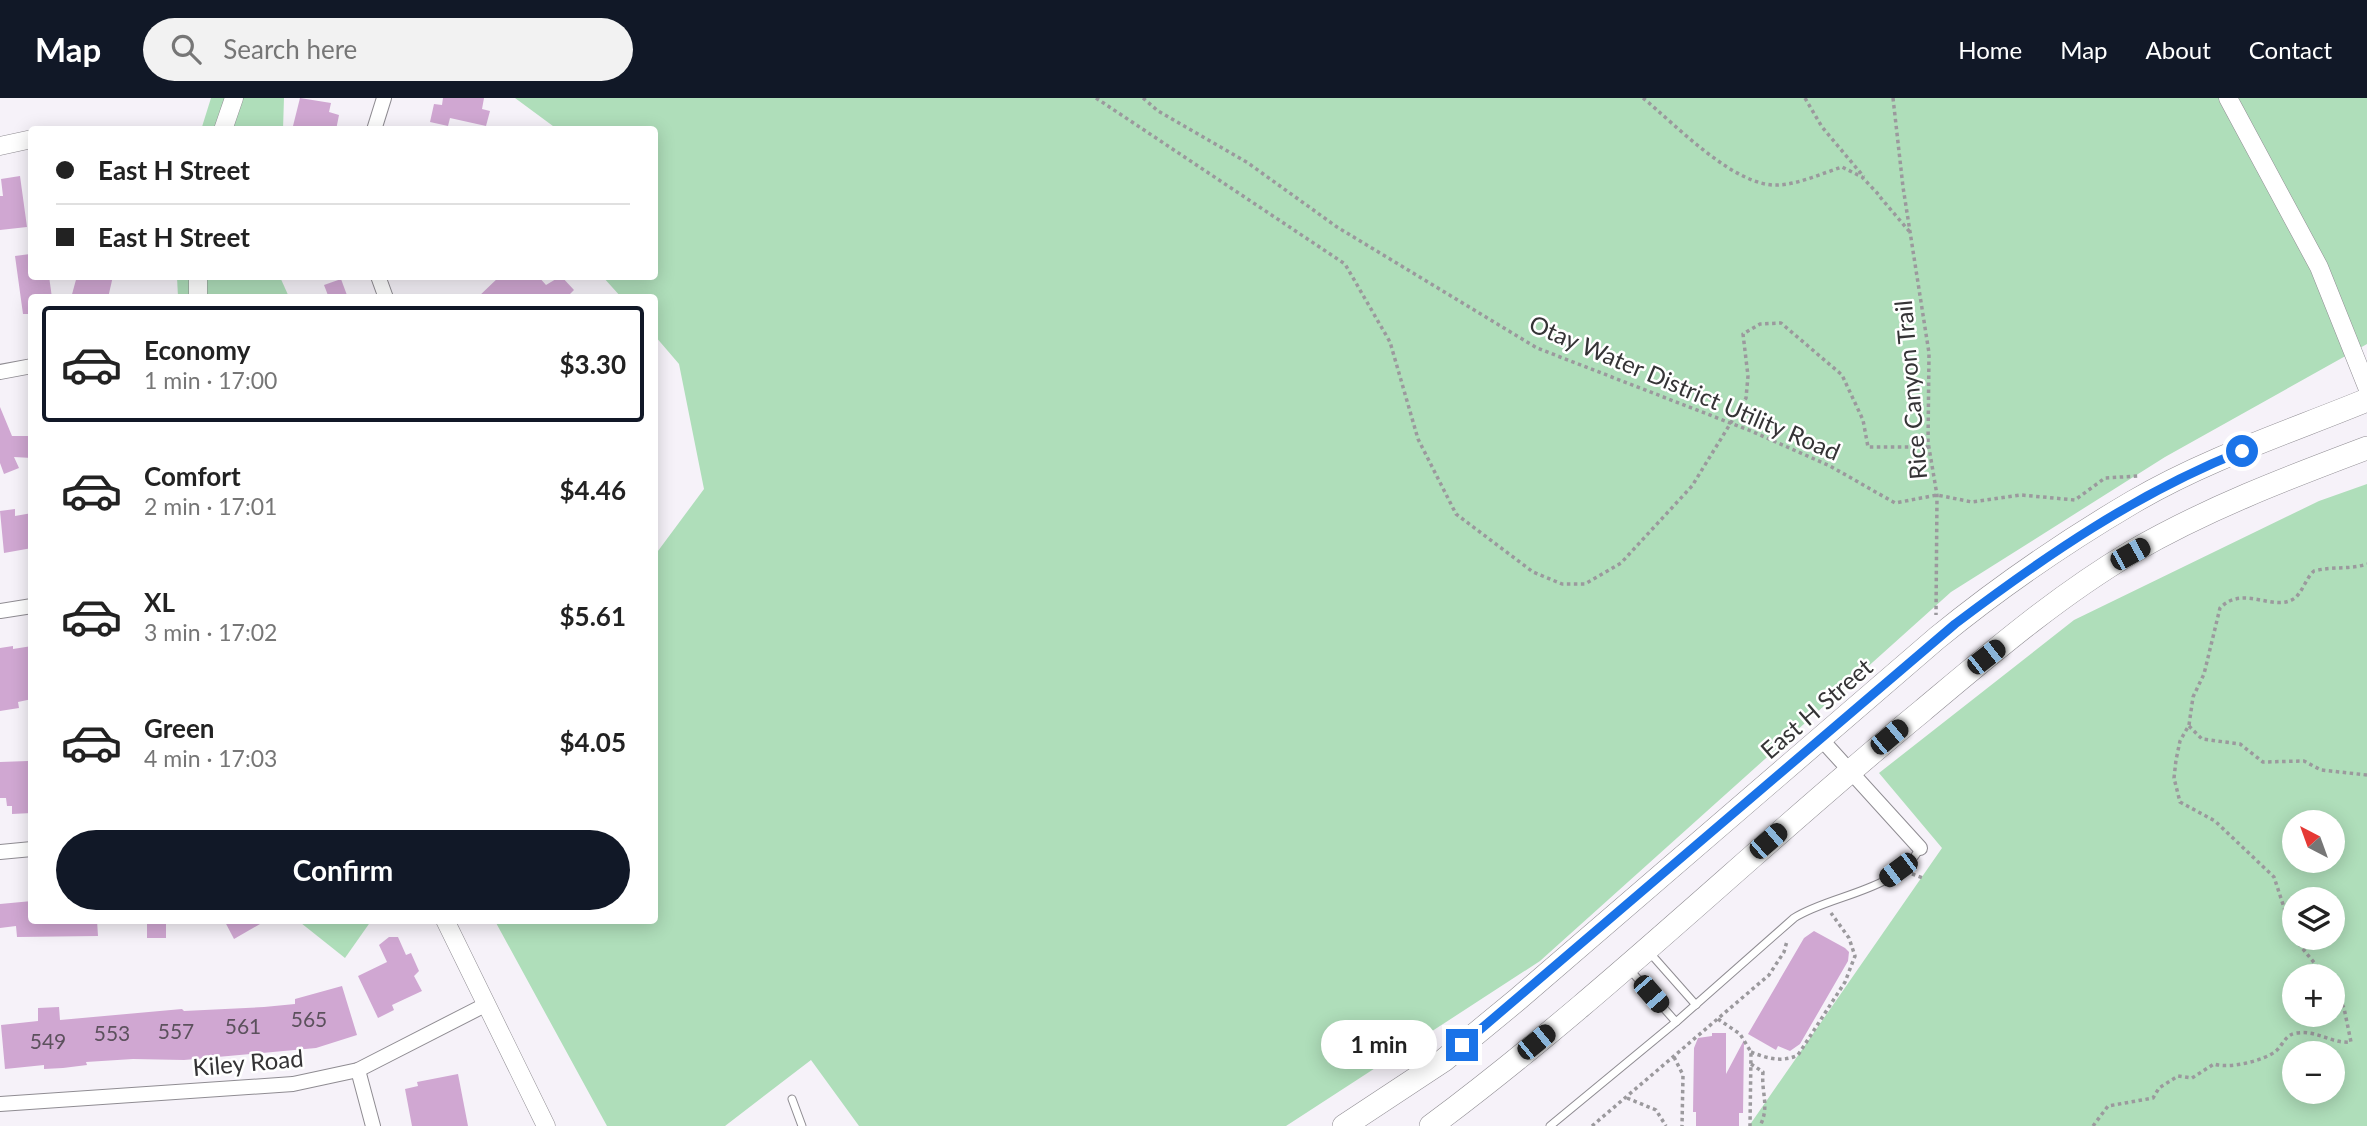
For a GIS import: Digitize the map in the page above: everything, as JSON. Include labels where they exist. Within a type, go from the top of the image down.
[{"type":"main road","name":"East H Street","points":[[1344,1126],[1465,1043],[1937,638],[2022,574],[2134,501],[2218,460],[2367,400]]},
{"type":"main road","points":[[1431,1126],[1627,967],[1851,769],[2061,599],[2130,554],[2188,522],[2261,489],[2367,448]]},
{"type":"street","points":[[224,126],[234,98]]},
{"type":"street","points":[[375,126],[384,98]]},
{"type":"street","points":[[2228,98],[2319,267],[2367,387]]},
{"type":"street","points":[[0,146],[28,140]]},
{"type":"street","points":[[0,372],[28,367]]},
{"type":"street","points":[[0,611],[28,608]]},
{"type":"street","points":[[1821,739],[1920,848]]},
{"type":"street","points":[[0,852],[28,849]]},
{"type":"street","points":[[447,924],[546,1126]]},
{"type":"street","name":"Kiley Road","points":[[0,1104],[293,1084],[358,1070],[485,1005]]},
{"type":"street","points":[[358,1070],[373,1126]]},
{"type":"lane","points":[[1550,1126],[1676,1022],[1794,918],[1814,905],[1881,883],[1915,857],[1920,848]]},
{"type":"lane","points":[[1646,949],[1696,1004]]},
{"type":"lane","points":[[1627,967],[1676,1022]]},
{"type":"lane","points":[[792,1099],[802,1126]]},
{"type":"path","points":[[1096,98],[1345,264],[1391,342],[1418,439],[1456,514],[1533,572],[1562,584],[1585,584],[1621,563],[1692,486],[1746,398],[1748,376],[1743,334],[1760,324],[1780,323],[1842,375],[1863,419],[1868,447],[1929,447]]},
{"type":"path","name":"Otay Water District Utility Road","points":[[1143,98],[1158,111],[1248,163],[1337,227],[1537,348],[1732,423],[1830,466],[1895,503],[1937,495],[1972,502],[2021,495],[2075,500],[2105,478],[2141,476]]},
{"type":"path","points":[[1643,98],[1734,172],[1754,181],[1779,185],[1842,167],[1862,177],[1880,196]]},
{"type":"path","points":[[1805,98],[1822,127],[1910,233]]},
{"type":"path","name":"Rice Canyon Trail","points":[[1893,98],[1929,353],[1929,447],[1937,495],[1937,638]]},
{"type":"path","points":[[2282,901],[2274,877],[2215,821],[2180,803],[2174,778],[2180,741],[2189,725],[2193,697],[2204,674],[2218,613],[2225,603],[2243,597],[2286,601],[2297,595],[2314,571],[2325,568],[2347,570],[2367,565]]},
{"type":"path","points":[[2189,725],[2202,739],[2240,744],[2263,762],[2304,761],[2321,770],[2367,775]]},
{"type":"path","points":[[1910,875],[1923,878]]},
{"type":"path","points":[[1821,916],[1842,908]]},
{"type":"path","points":[[1751,1052],[1766,1058],[1791,1059],[1798,1055],[1845,982],[1854,965],[1854,947],[1830,912]]},
{"type":"path","points":[[1595,1125],[1775,969],[1787,941],[1795,934]]},
{"type":"path","points":[[2304,950],[2315,964]]},
{"type":"path","points":[[2093,1126],[2108,1107],[2152,1098],[2159,1088],[2178,1076],[2192,1078],[2214,1064],[2226,1068],[2236,1066],[2276,1051],[2286,1037],[2296,1032],[2322,1035],[2337,1043],[2351,1042],[2345,1013]]},
{"type":"path","points":[[1718,1019],[1740,1034],[1751,1052],[1748,1088],[1751,1126]]},
{"type":"path","points":[[1674,1057],[1683,1075],[1682,1126]]},
{"type":"path","points":[[1751,1064],[1763,1072],[1763,1092],[1767,1104],[1760,1126]]},
{"type":"path","points":[[1627,1098],[1656,1110],[1660,1122],[1666,1126]]},
{"type":"green space","points":[[211,98],[284,98],[283,126],[202,126]]},
{"type":"green space","points":[[515,98],[2367,98],[2367,344],[2165,457],[1951,592],[1540,961],[1286,1126],[859,1126],[811,1060],[725,1126],[607,1126],[497,924],[658,924],[658,551],[704,489],[679,364],[658,340],[658,294],[618,294],[606,280],[658,280],[658,126],[553,126]]},
{"type":"green space","points":[[177,280],[281,280],[288,294],[178,294]]},
{"type":"green space","points":[[2367,484],[2367,1126],[1749,1126],[1942,848],[1879,773],[2074,620],[2319,501]]},
{"type":"green space","points":[[302,924],[369,924],[345,958]]},
{"type":"building","points":[[300,98],[331,103],[329,112],[339,115],[337,126],[293,126]]},
{"type":"building","points":[[443,98],[484,98],[482,109],[490,111],[486,126],[450,118],[448,126],[430,122],[434,104],[442,105]]},
{"type":"building","points":[[20,176],[27,227],[0,230],[0,196],[3,196],[1,179]]},
{"type":"building","points":[[28,254],[28,280],[50,280],[51,294],[28,294],[28,314],[23,314],[15,256]]},
{"type":"building","points":[[76,280],[112,280],[109,294],[72,294]]},
{"type":"building","points":[[341,280],[347,294],[327,294],[324,285]]},
{"type":"building","points":[[496,280],[542,280],[546,285],[554,280],[565,280],[574,290],[570,294],[481,294]]},
{"type":"building","points":[[0,407],[12,436],[28,436],[28,458],[14,457],[19,468],[4,474],[0,463]]},
{"type":"building","points":[[15,509],[15,516],[28,514],[28,549],[4,553],[0,511]]},
{"type":"building","points":[[28,647],[28,700],[18,702],[19,708],[0,711],[0,648]]},
{"type":"building","points":[[28,761],[28,813],[12,814],[12,806],[7,806],[6,798],[0,798],[0,762]]},
{"type":"building","points":[[28,901],[28,924],[97,924],[98,936],[17,937],[16,926],[0,928],[0,904]]},
{"type":"building","points":[[147,924],[166,924],[166,938],[147,938]]},
{"type":"building","points":[[226,924],[260,924],[234,939]]},
{"type":"building","points":[[1814,931],[1845,948],[1849,952],[1848,961],[1800,1044],[1790,1051],[1778,1046],[1776,1050],[1748,1034],[1804,938]]},
{"type":"building","points":[[389,937],[398,937],[406,955],[411,953],[419,971],[414,976],[422,991],[392,1005],[394,1010],[378,1018],[358,976],[387,962],[379,945]]},
{"type":"building","points":[[342,986],[357,1035],[316,1048],[184,1060],[133,1059],[86,1062],[87,1065],[63,1068],[44,1069],[44,1065],[5,1069],[1,1025],[38,1021],[38,1008],[59,1007],[60,1020],[182,1009],[264,1007],[295,1004],[295,999]]},
{"type":"building","points":[[1712,1033],[1726,1033],[1726,1074],[1744,1040],[1743,1113],[1739,1113],[1739,1126],[1696,1126],[1696,1112],[1693,1112],[1694,1048],[1698,1038],[1712,1036]]},
{"type":"building","points":[[458,1074],[468,1126],[412,1126],[405,1089],[418,1086],[417,1082]]},
{"type":"route","points":[[1462,1045],[1955,624],[2022,574],[2134,501],[2242,451]]}]
